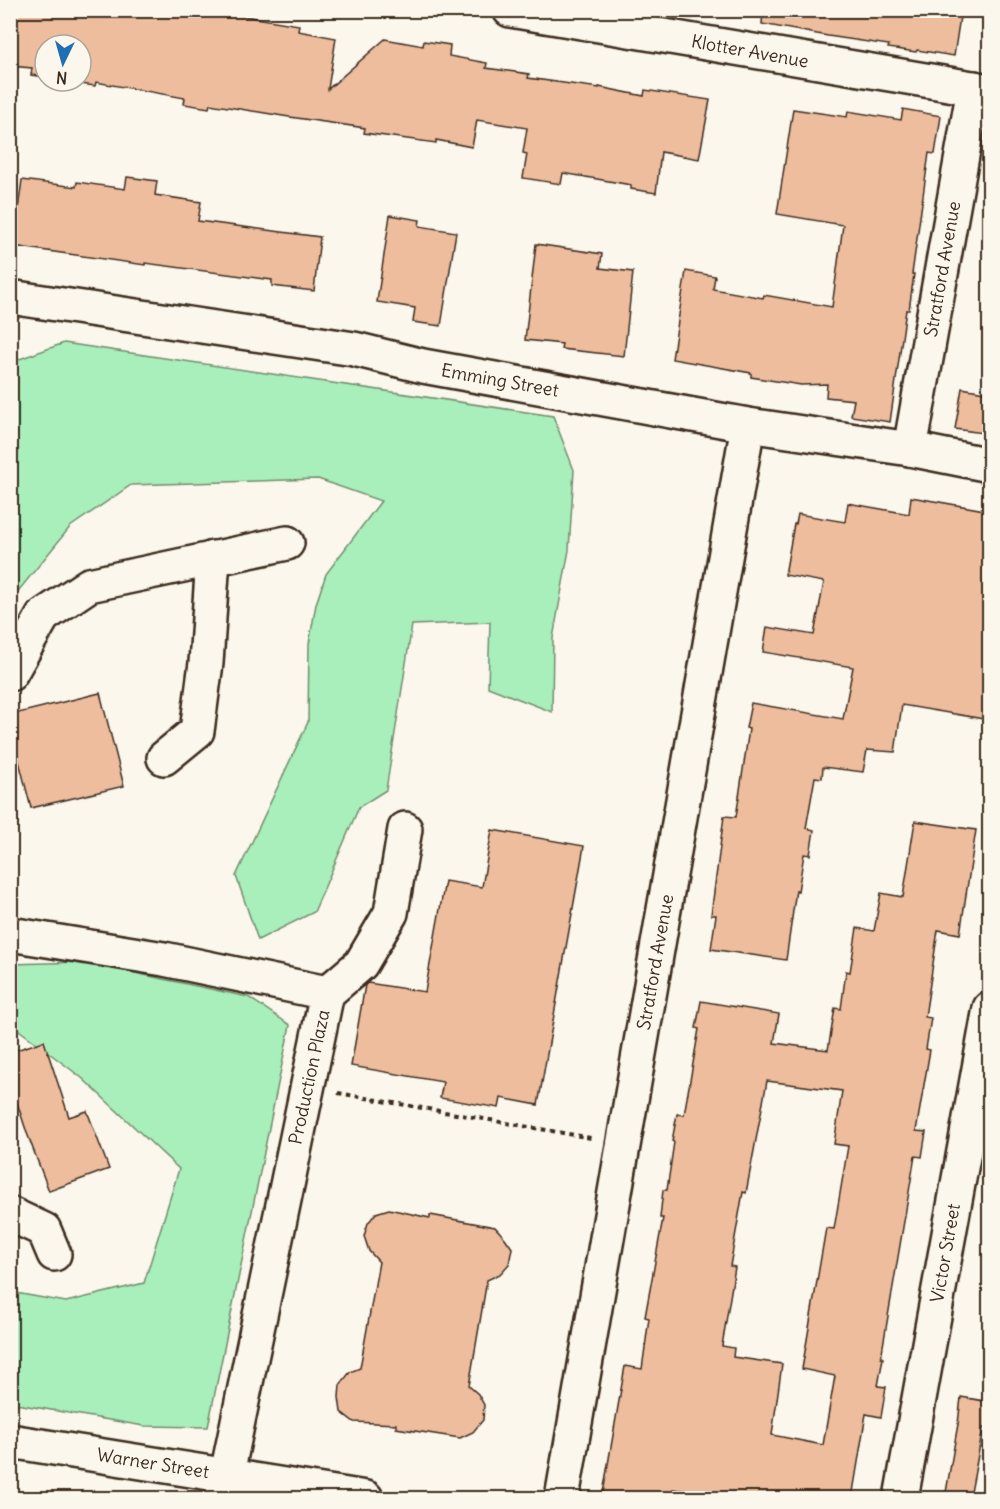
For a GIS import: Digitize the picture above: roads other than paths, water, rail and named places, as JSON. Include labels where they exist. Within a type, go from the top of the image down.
[{"type":"street","name":"Klotter Avenue","points":[[510,10],[982,90]]},
{"type":"street","name":"Stratford Avenue","points":[[910,449],[982,90]]},
{"type":"street","name":"Emming Street","points":[[10,297],[354,349],[423,366],[748,425],[910,449],[990,465]]},
{"type":"street","name":"Stratford Avenue","points":[[562,1498],[748,425]]},
{"type":"street","points":[[10,674],[43,616],[90,585],[287,543]]},
{"type":"street","points":[[164,758],[198,731],[206,663],[213,558]]},
{"type":"street","points":[[327,993],[361,964],[391,913],[405,829]]},
{"type":"street","name":"Production Plaza","points":[[10,934],[164,959],[327,993],[225,1487]]},
{"type":"street","name":"Victor Street","points":[[901,1498],[990,1008]]},
{"type":"street","points":[[10,1214],[44,1230],[54,1254]]},
{"type":"street","name":"Warner Street","points":[[10,1441],[225,1487],[366,1498]]}]
